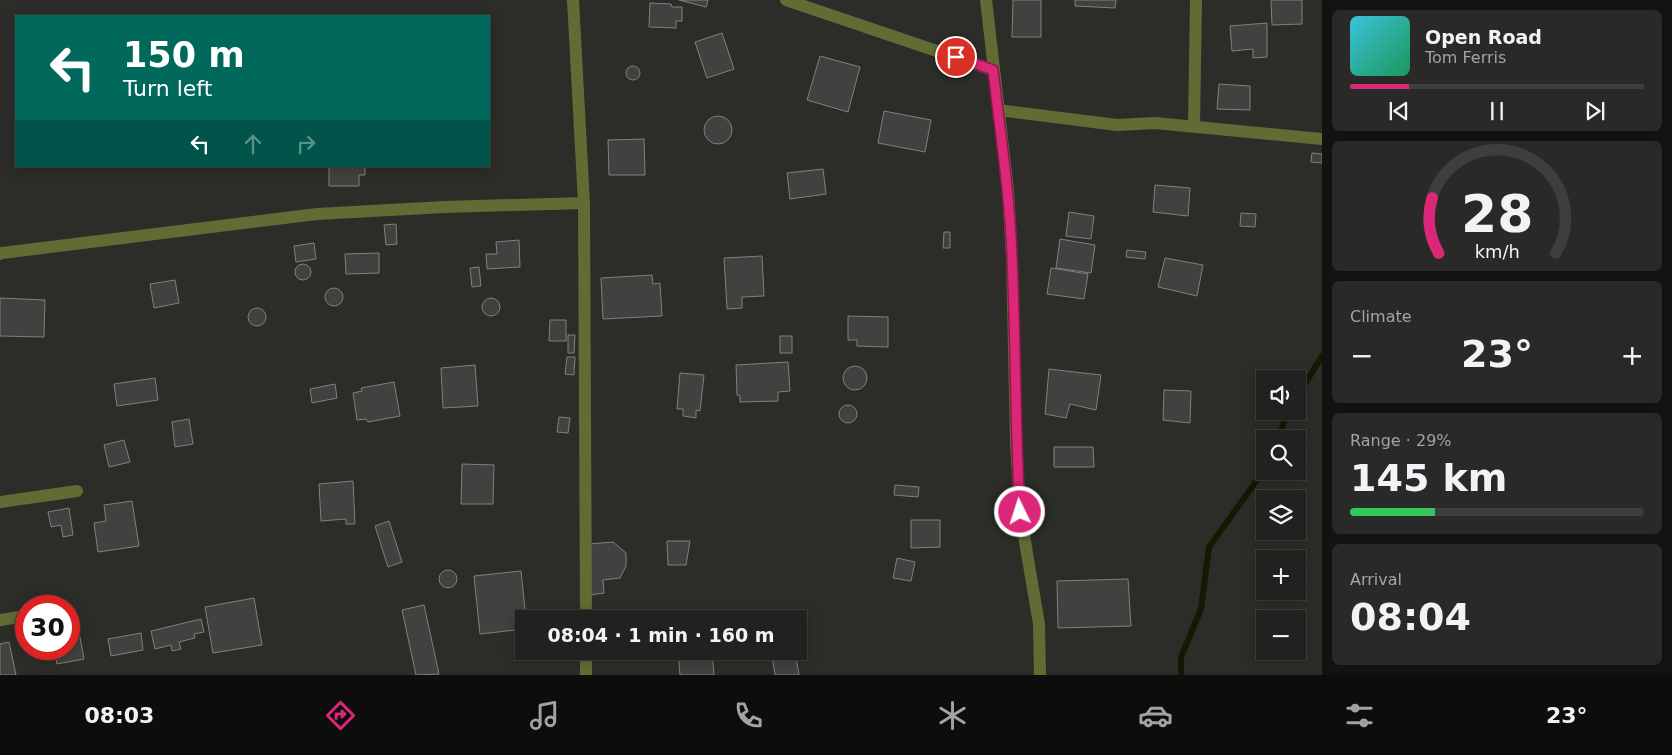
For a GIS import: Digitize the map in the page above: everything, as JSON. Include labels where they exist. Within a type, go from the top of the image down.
[{"type":"street","points":[[573,0],[584,203],[586,610]]},
{"type":"street","points":[[786,0],[993,70]]},
{"type":"street","points":[[986,0],[1008,190],[1020,512],[1039,624],[1040,675]]},
{"type":"street","points":[[1194,126],[1196,0]]},
{"type":"street","points":[[998,110],[1118,126],[1155,123],[1322,139]]},
{"type":"street","points":[[0,254],[2,252],[317,214],[444,207],[584,203]]},
{"type":"street","points":[[0,502],[77,491]]},
{"type":"street","points":[[0,620],[15,618]]},
{"type":"street","points":[[586,660],[586,675]]},
{"type":"building","points":[[679,0],[708,0],[706,7]]},
{"type":"building","points":[[1013,0],[1041,0],[1041,37],[1012,37]]},
{"type":"building","points":[[1075,0],[1116,0],[1115,8],[1075,6]]},
{"type":"building","points":[[1271,0],[1302,0],[1302,24],[1272,25]]},
{"type":"building","points":[[650,3],[671,4],[672,7],[682,7],[682,21],[676,21],[676,28],[649,27]]},
{"type":"building","points":[[1267,23],[1267,57],[1253,58],[1253,49],[1232,51],[1230,26]]},
{"type":"building","points":[[722,33],[734,69],[707,78],[695,42]]},
{"type":"building","points":[[820,56],[860,67],[848,112],[807,100]]},
{"type":"building","points":[[630,66],[636,66],[640,73],[636,80],[630,80],[626,76],[626,70]]},
{"type":"building","points":[[1219,84],[1250,86],[1250,110],[1217,109]]},
{"type":"building","points":[[884,111],[931,120],[925,152],[878,143]]},
{"type":"building","points":[[718,116],[728,120],[732,130],[728,140],[718,144],[708,140],[704,130],[708,120]]},
{"type":"building","points":[[644,139],[645,175],[609,175],[608,140]]},
{"type":"building","points":[[1312,153],[1322,154],[1322,163],[1311,162]]},
{"type":"building","points":[[329,167],[365,167],[365,175],[359,175],[359,186],[329,186]]},
{"type":"building","points":[[823,169],[826,194],[790,199],[787,173]]},
{"type":"building","points":[[1155,185],[1190,188],[1188,216],[1153,212]]},
{"type":"building","points":[[1069,212],[1094,216],[1091,239],[1066,236]]},
{"type":"building","points":[[1241,213],[1256,214],[1255,227],[1240,226]]},
{"type":"building","points":[[396,224],[397,244],[386,245],[384,225]]},
{"type":"building","points":[[944,232],[950,232],[950,248],[943,248]]},
{"type":"building","points":[[1060,239],[1095,245],[1091,273],[1056,268]]},
{"type":"building","points":[[519,240],[520,267],[487,269],[486,254],[497,254],[496,242]]},
{"type":"building","points":[[314,243],[316,259],[296,262],[294,246]]},
{"type":"building","points":[[1127,250],[1146,252],[1145,259],[1126,257]]},
{"type":"building","points":[[379,253],[379,273],[346,274],[345,254]]},
{"type":"building","points":[[762,256],[764,296],[742,297],[742,308],[727,309],[724,258]]},
{"type":"building","points":[[1165,258],[1203,265],[1197,296],[1158,287]]},
{"type":"building","points":[[300,264],[306,264],[311,269],[309,278],[300,280],[295,275],[295,269]]},
{"type":"building","points":[[479,267],[481,286],[472,287],[470,268]]},
{"type":"building","points":[[1051,268],[1088,274],[1084,299],[1047,294]]},
{"type":"building","points":[[652,275],[653,284],[660,283],[662,316],[603,319],[601,278]]},
{"type":"building","points":[[175,280],[179,303],[154,308],[150,284]]},
{"type":"building","points":[[334,288],[340,291],[343,297],[340,303],[334,306],[328,303],[325,297],[328,291]]},
{"type":"building","points":[[0,298],[45,300],[44,337],[0,336]]},
{"type":"building","points":[[491,298],[497,301],[500,307],[497,313],[491,316],[485,313],[482,307],[485,301]]},
{"type":"building","points":[[257,308],[263,311],[266,317],[263,323],[257,326],[251,323],[248,317],[251,311]]},
{"type":"building","points":[[848,316],[888,317],[888,347],[857,346],[857,340],[848,340]]},
{"type":"building","points":[[550,320],[566,320],[566,341],[549,341]]},
{"type":"building","points":[[568,335],[575,335],[574,353],[568,353]]},
{"type":"building","points":[[780,336],[792,336],[792,353],[780,353]]},
{"type":"building","points":[[567,357],[575,357],[574,375],[565,374]]},
{"type":"building","points":[[788,362],[790,391],[778,392],[778,401],[740,402],[740,396],[737,395],[736,365]]},
{"type":"building","points":[[475,365],[478,406],[443,408],[441,368]]},
{"type":"building","points":[[855,366],[864,369],[867,378],[864,387],[855,390],[846,387],[843,378],[846,369]]},
{"type":"building","points":[[1049,369],[1101,375],[1096,410],[1070,404],[1066,418],[1045,414]]},
{"type":"building","points":[[680,373],[704,375],[700,411],[696,410],[696,418],[683,416],[683,409],[677,409]]},
{"type":"building","points":[[155,378],[158,400],[117,406],[114,384]]},
{"type":"building","points":[[394,382],[400,416],[368,422],[366,419],[357,420],[353,393],[362,391],[361,388]]},
{"type":"building","points":[[335,384],[337,398],[312,403],[310,389]]},
{"type":"building","points":[[1164,390],[1191,391],[1190,423],[1163,420]]},
{"type":"building","points":[[848,405],[854,408],[857,414],[854,420],[848,423],[842,420],[839,414],[842,408]]},
{"type":"building","points":[[559,417],[570,418],[568,433],[557,432]]},
{"type":"building","points":[[189,419],[193,444],[175,447],[172,422]]},
{"type":"building","points":[[124,440],[130,462],[109,467],[104,445]]},
{"type":"building","points":[[1054,447],[1093,447],[1094,467],[1054,467]]},
{"type":"building","points":[[462,464],[494,465],[493,504],[461,504]]},
{"type":"building","points":[[353,481],[355,524],[346,524],[346,519],[321,521],[319,484]]},
{"type":"building","points":[[895,485],[919,487],[918,497],[894,495]]},
{"type":"building","points":[[132,501],[139,546],[98,552],[94,523],[106,521],[104,505]]},
{"type":"building","points":[[69,508],[73,535],[63,537],[61,525],[51,527],[48,512]]},
{"type":"building","points":[[911,520],[940,520],[940,547],[911,548]]},
{"type":"building","points":[[389,521],[402,562],[388,567],[375,526]]},
{"type":"building","points":[[667,541],[690,541],[686,565],[668,565]]},
{"type":"building","points":[[613,542],[626,553],[626,566],[620,578],[603,580],[604,593],[590,595],[589,544]]},
{"type":"building","points":[[897,558],[915,562],[911,581],[893,578]]},
{"type":"building","points":[[448,570],[454,573],[457,579],[454,585],[448,588],[442,585],[439,579],[442,573]]},
{"type":"building","points":[[521,571],[525,610],[515,610],[515,630],[480,634],[474,576]]},
{"type":"building","points":[[1128,579],[1131,626],[1058,628],[1057,581]]},
{"type":"building","points":[[254,598],[262,645],[213,653],[205,607]]},
{"type":"building","points":[[424,605],[439,674],[416,675],[402,610]]},
{"type":"building","points":[[201,619],[204,632],[194,634],[195,638],[179,642],[181,649],[172,651],[171,645],[155,649],[151,631]]},
{"type":"building","points":[[141,633],[143,650],[111,656],[108,639]]},
{"type":"building","points":[[80,637],[84,659],[80,660]]},
{"type":"building","points":[[9,642],[16,675],[0,675],[0,644]]},
{"type":"building","points":[[56,660],[79,660],[57,664]]},
{"type":"building","points":[[679,660],[713,660],[714,675],[680,675]]},
{"type":"building","points":[[772,660],[796,660],[799,675],[775,675]]},
{"type":"waterway","points":[[1306,382],[1322,356]]},
{"type":"waterway","points":[[1282,430],[1284,420]]},
{"type":"waterway","points":[[1181,675],[1181,657],[1201,609],[1209,547],[1257,480]]},
{"type":"route","points":[[956,57],[993,70],[1008,190],[1020,512]]}]
